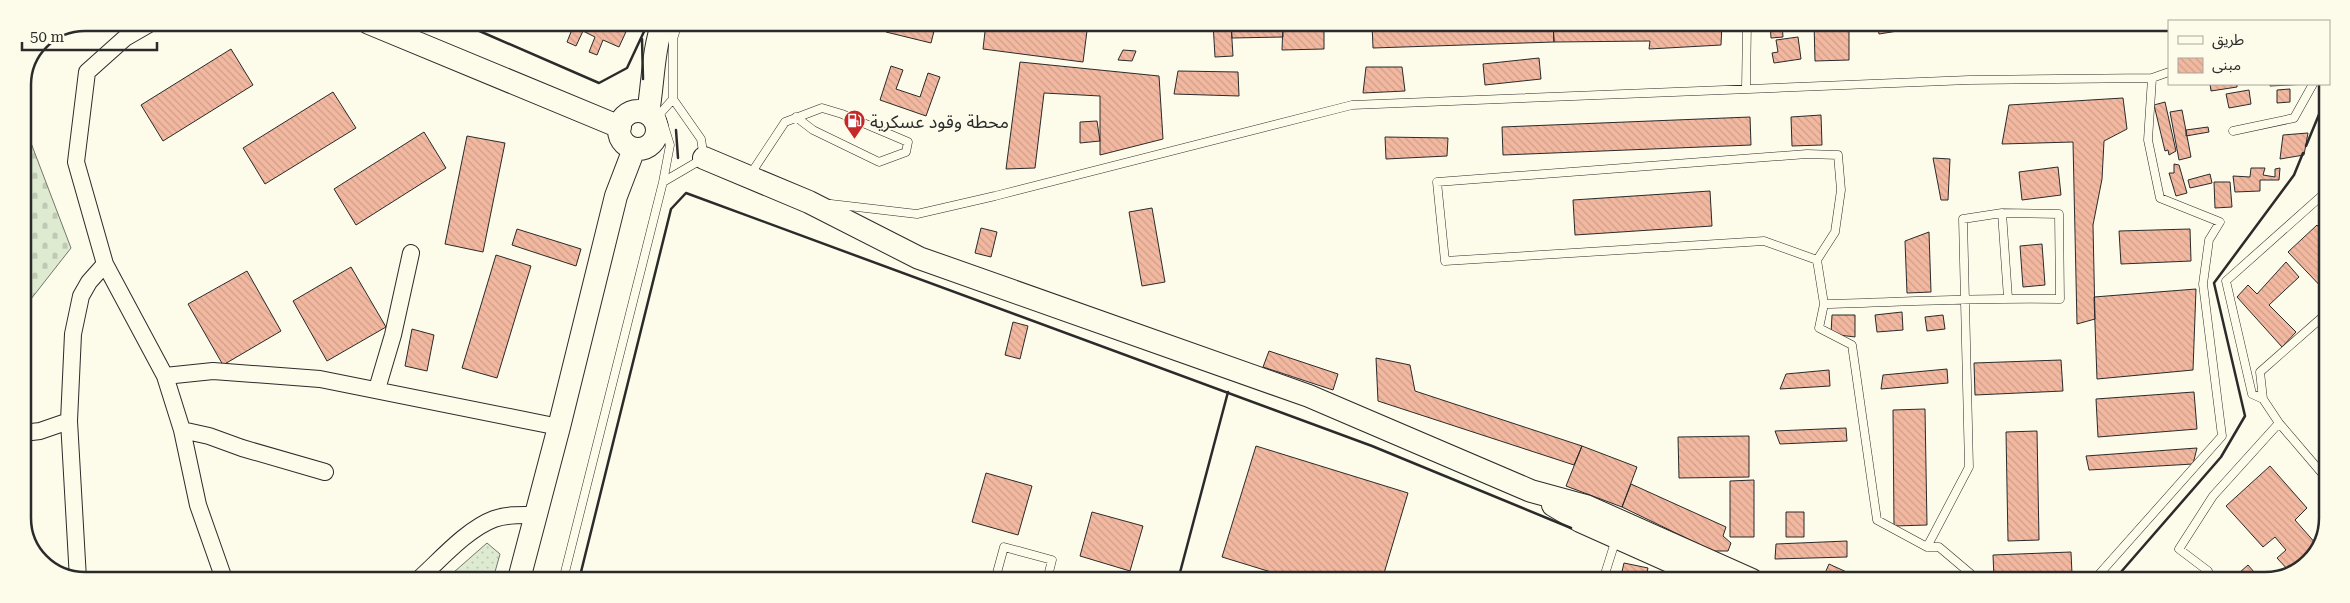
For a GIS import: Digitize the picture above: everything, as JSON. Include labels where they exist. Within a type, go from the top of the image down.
[{"type":"street","points":[[136,31],[125,38],[87,72],[76,162],[105,264],[165,376],[182,430],[198,505],[222,572]]},
{"type":"street","points":[[392,31],[642,118]]},
{"type":"street","points":[[429,31],[642,118],[657,134],[654,141],[646,148],[634,149],[625,144],[620,136],[642,118],[654,76],[660,31]]},
{"type":"street","points":[[521,572],[616,196],[634,149]]},
{"type":"street","points":[[704,158],[809,202],[919,258],[1310,396],[1531,491],[1586,506],[1734,572]]},
{"type":"street","points":[[378,389],[393,335],[411,253]]},
{"type":"street","points":[[78,571],[69,421],[73,334],[81,296],[89,282],[105,264]]},
{"type":"street","points":[[165,376],[213,371],[320,379],[378,389],[512,419],[559,427]]},
{"type":"street","points":[[31,432],[69,421]]},
{"type":"street","points":[[182,430],[209,436],[242,448],[325,472]]},
{"type":"street","points":[[1531,491],[1580,521],[1694,572]]},
{"type":"street","points":[[427,572],[479,525],[496,518],[513,515],[536,515]]},
{"type":"lane","points":[[663,182],[704,158],[701,139],[672,99],[673,39],[676,31]]},
{"type":"lane","points":[[1746,88],[1747,31]]},
{"type":"lane","points":[[809,202],[916,214],[995,196],[1352,104],[1969,80],[2152,78],[2168,72]]},
{"type":"lane","points":[[2101,572],[2222,436],[2204,284],[2209,240],[2220,222],[2160,198],[2148,140],[2152,78]]},
{"type":"lane","points":[[2233,131],[2294,118],[2312,85]]},
{"type":"lane","points":[[565,572],[663,182],[670,144],[642,118],[672,99]]},
{"type":"lane","points":[[749,177],[785,122],[796,117],[822,108],[842,114],[908,142],[906,152],[879,162],[813,130],[796,117]]},
{"type":"lane","points":[[1817,260],[1764,241],[1445,261],[1437,182],[1808,154],[1838,155],[1842,190],[1835,232],[1817,260],[1824,304],[1819,328],[1852,344],[1877,520],[1927,547],[1939,547],[1969,572]]},
{"type":"lane","points":[[2264,399],[2252,394],[2226,281],[2319,198]]},
{"type":"lane","points":[[2002,213],[2008,298]]},
{"type":"lane","points":[[1824,304],[1964,301],[2008,298],[2060,299],[2059,214],[2002,213],[1963,219],[1964,301],[1968,467],[1927,547]]},
{"type":"lane","points":[[2319,320],[2260,372],[2264,399],[2279,423],[2319,470]]},
{"type":"lane","points":[[2208,572],[2179,549],[2213,496],[2279,423]]},
{"type":"lane","points":[[1606,572],[1617,538]]},
{"type":"lane","points":[[997,572],[1004,547],[1052,560],[1049,572]]},
{"type":"green space","points":[[31,143],[71,248],[31,299]]},
{"type":"green space","points":[[487,543],[500,554],[495,572],[454,572]]},
{"type":"building","points":[[571,31],[583,31],[576,46],[567,42]]},
{"type":"building","points":[[583,31],[626,31],[619,47],[603,40],[597,55],[589,52],[595,37]]},
{"type":"building","points":[[886,31],[934,31],[931,43]]},
{"type":"building","points":[[985,31],[1087,31],[1083,62],[983,49]]},
{"type":"building","points":[[1213,31],[1231,31],[1233,56],[1215,57]]},
{"type":"building","points":[[1232,31],[1283,31],[1283,37],[1232,38]]},
{"type":"building","points":[[1283,31],[1324,31],[1324,49],[1282,50]]},
{"type":"building","points":[[1372,31],[1553,31],[1554,42],[1373,48]]},
{"type":"building","points":[[1553,31],[1722,31],[1721,45],[1649,49],[1650,41],[1554,42]]},
{"type":"building","points":[[1771,31],[1783,31],[1783,37],[1771,38]]},
{"type":"building","points":[[1814,31],[1849,31],[1849,60],[1815,61]]},
{"type":"building","points":[[1878,31],[1898,31],[1879,34]]},
{"type":"building","points":[[1798,37],[1801,59],[1774,63],[1772,53],[1778,52],[1776,40]]},
{"type":"building","points":[[231,49],[253,85],[163,141],[141,105]]},
{"type":"building","points":[[1123,50],[1136,51],[1132,61],[1118,60]]},
{"type":"building","points":[[1539,58],[1541,79],[1485,85],[1483,64]]},
{"type":"building","points":[[1020,62],[1159,76],[1163,139],[1100,155],[1100,96],[1044,93],[1035,168],[1006,169]]},
{"type":"building","points":[[891,66],[903,70],[896,89],[920,97],[928,73],[940,77],[926,116],[880,100]]},
{"type":"building","points":[[1366,67],[1402,67],[1405,91],[1363,93]]},
{"type":"building","points":[[1178,71],[1238,72],[1239,96],[1174,94]]},
{"type":"building","points":[[2210,85],[2237,85],[2237,87],[2211,91]]},
{"type":"building","points":[[2290,89],[2290,102],[2277,103],[2277,90]]},
{"type":"building","points":[[2249,90],[2251,104],[2229,108],[2226,94]]},
{"type":"building","points":[[333,92],[356,128],[265,184],[243,148]]},
{"type":"building","points":[[2123,98],[2127,129],[2104,141],[2102,179],[2093,225],[2095,319],[2077,324],[2073,142],[2002,144],[2009,105]]},
{"type":"building","points":[[2165,102],[2176,151],[2169,155],[2168,150],[2165,151],[2154,105]]},
{"type":"building","points":[[2182,110],[2191,157],[2179,160],[2170,112]]},
{"type":"building","points":[[1821,115],[1822,145],[1792,146],[1791,117]]},
{"type":"building","points":[[1750,117],[1751,145],[1503,155],[1502,127]]},
{"type":"building","points":[[1097,121],[1100,141],[1080,143],[1080,122]]},
{"type":"building","points":[[2208,127],[2209,132],[2186,136],[2186,130]]},
{"type":"building","points":[[424,132],[446,168],[356,225],[334,189]]},
{"type":"building","points":[[2308,133],[2304,155],[2280,159],[2283,135]]},
{"type":"building","points":[[467,136],[505,143],[483,252],[445,244]]},
{"type":"building","points":[[1385,137],[1448,138],[1447,156],[1386,159]]},
{"type":"building","points":[[1933,158],[1950,159],[1948,200],[1941,200]]},
{"type":"building","points":[[2174,164],[2179,165],[2187,193],[2176,196],[2169,173],[2174,173]]},
{"type":"building","points":[[2058,167],[2061,195],[2022,200],[2019,172]]},
{"type":"building","points":[[2251,168],[2265,168],[2263,175],[2275,177],[2275,169],[2280,168],[2279,180],[2260,180],[2260,191],[2235,192],[2233,176],[2250,177]]},
{"type":"building","points":[[2210,174],[2212,183],[2190,188],[2188,180]]},
{"type":"building","points":[[2214,182],[2230,182],[2232,207],[2215,208]]},
{"type":"building","points":[[1710,191],[1712,226],[1575,235],[1573,200]]},
{"type":"building","points":[[1152,208],[1165,282],[1142,286],[1129,212]]},
{"type":"building","points":[[2317,225],[2319,227],[2319,285],[2288,252]]},
{"type":"building","points":[[981,228],[997,232],[991,257],[975,253]]},
{"type":"building","points":[[517,229],[581,249],[576,266],[512,245]]},
{"type":"building","points":[[2190,229],[2191,261],[2121,264],[2119,231]]},
{"type":"building","points":[[1929,232],[1931,292],[1907,293],[1905,241]]},
{"type":"building","points":[[2042,244],[2045,285],[2023,287],[2020,246]]},
{"type":"building","points":[[496,255],[531,266],[497,378],[462,368]]},
{"type":"building","points":[[2286,262],[2299,277],[2269,305],[2296,332],[2282,347],[2237,297],[2248,285],[2257,294]]},
{"type":"building","points":[[351,267],[386,327],[327,361],[293,301]]},
{"type":"building","points":[[247,271],[281,331],[223,365],[188,304]]},
{"type":"building","points":[[2196,289],[2193,370],[2097,379],[2094,297]]},
{"type":"building","points":[[1902,312],[1903,330],[1877,332],[1875,315]]},
{"type":"building","points":[[1832,315],[1855,315],[1855,337],[1831,334]]},
{"type":"building","points":[[1943,315],[1945,329],[1927,331],[1925,317]]},
{"type":"building","points":[[1013,322],[1028,326],[1020,359],[1005,355]]},
{"type":"building","points":[[412,329],[434,335],[427,371],[405,366]]},
{"type":"building","points":[[1269,351],[1338,374],[1333,390],[1263,367]]},
{"type":"building","points":[[1376,358],[1410,365],[1415,391],[1582,446],[1574,465],[1378,401]]},
{"type":"building","points":[[2061,360],[2063,391],[1975,395],[1974,363]]},
{"type":"building","points":[[1947,369],[1948,383],[1881,389],[1883,375]]},
{"type":"building","points":[[1829,370],[1830,386],[1780,389],[1786,374]]},
{"type":"building","points":[[2194,392],[2197,429],[2098,437],[2096,399]]},
{"type":"building","points":[[1925,409],[1927,525],[1894,526],[1893,410]]},
{"type":"building","points":[[1846,428],[1847,441],[1780,444],[1775,431]]},
{"type":"building","points":[[2037,431],[2039,540],[2008,541],[2006,432]]},
{"type":"building","points":[[1749,436],[1749,477],[1679,478],[1678,437]]},
{"type":"building","points":[[1256,446],[1408,493],[1384,572],[1271,572],[1222,557]]},
{"type":"building","points":[[1582,446],[1637,467],[1622,507],[1566,486]]},
{"type":"building","points":[[2197,448],[2193,464],[2089,470],[2086,456]]},
{"type":"building","points":[[2270,466],[2307,508],[2295,520],[2314,541],[2300,558],[2286,567],[2277,558],[2286,550],[2275,537],[2263,547],[2226,506]]},
{"type":"building","points":[[986,473],[1032,486],[1018,535],[972,522]]},
{"type":"building","points":[[1754,480],[1754,537],[1730,537],[1730,481]]},
{"type":"building","points":[[1631,484],[1726,527],[1723,536],[1731,543],[1728,551],[1713,551],[1622,507]]},
{"type":"building","points":[[1092,512],[1143,526],[1130,571],[1080,556]]},
{"type":"building","points":[[1786,512],[1804,512],[1804,537],[1786,537]]},
{"type":"building","points":[[1847,541],[1847,557],[1775,559],[1776,544]]},
{"type":"building","points":[[2071,552],[2072,572],[1994,572],[1993,555]]},
{"type":"building","points":[[1624,563],[1648,568],[1647,572],[1622,572]]},
{"type":"building","points":[[1829,564],[1846,572],[1826,572]]},
{"type":"building","points":[[2248,565],[2254,572],[2240,572]]},
{"type":"wall","points":[[479,31],[599,83],[627,68],[644,31]]},
{"type":"wall","points":[[642,39],[643,79]]},
{"type":"wall","points":[[2306,146],[2319,114]]},
{"type":"wall","points":[[676,130],[678,158]]},
{"type":"wall","points":[[2121,572],[2221,457],[2245,416],[2214,283],[2294,175],[2303,153]]},
{"type":"wall","points":[[581,572],[671,209],[686,193],[1372,446],[1571,528]]},
{"type":"wall","points":[[1180,572],[1228,392]]},
{"type":"place","name":"محطة وقود عسكرية","points":[[854,140]]}]
